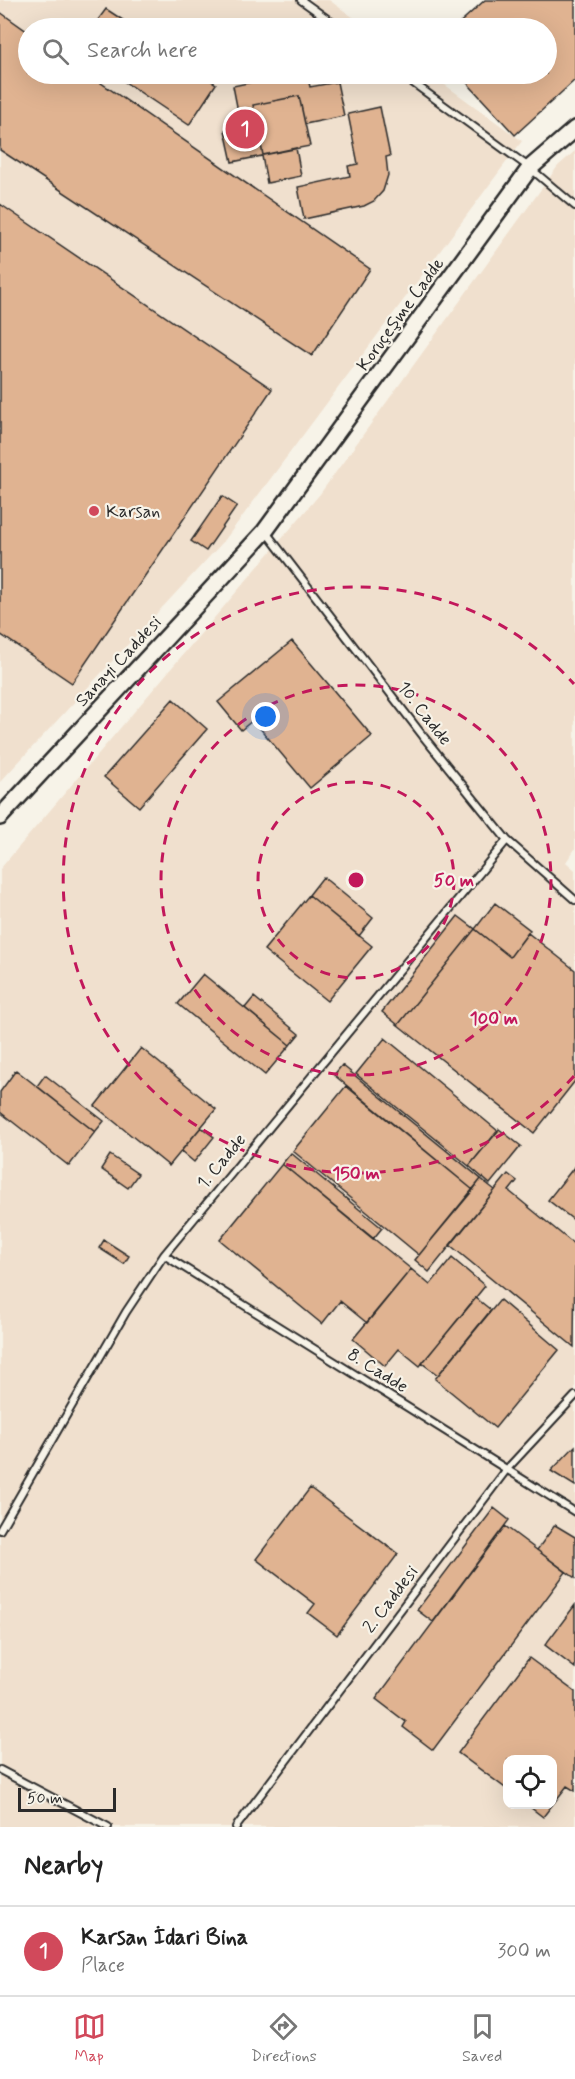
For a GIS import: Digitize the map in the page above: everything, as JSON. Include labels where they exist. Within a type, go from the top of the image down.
[{"type":"street","name":"Koruçeşme Cadde","points":[[265,531],[530,168],[575,129]]},
{"type":"street","name":"Sanayi Caddesi","points":[[0,817],[265,531]]},
{"type":"lane","points":[[301,0],[326,18]]},
{"type":"lane","points":[[415,84],[530,168],[575,206]]},
{"type":"lane","name":"10. Cadde","points":[[265,531],[423,736],[507,840],[575,900]]},
{"type":"lane","name":"1. Cadde","points":[[0,1530],[126,1311],[164,1255],[507,840]]},
{"type":"lane","name":"8. Cadde","points":[[164,1255],[575,1512]]},
{"type":"lane","name":"2. Caddesi","points":[[236,1827],[507,1469],[575,1395]]},
{"type":"lane","points":[[0,1770],[108,1827]]},
{"type":"shaded area","points":[[0,0],[329,0],[354,18],[18,18],[18,84],[444,84],[522,141],[224,541],[0,782]]},
{"type":"shaded area","points":[[575,151],[575,849],[566,862],[575,870],[575,1827],[0,1827],[0,869],[320,494],[558,166]]},
{"type":"building","points":[[485,0],[575,0],[575,80],[515,135],[468,84],[557,84],[557,18],[465,18]]},
{"type":"building","points":[[106,9],[120,18],[99,18]]},
{"type":"building","points":[[0,12],[18,25],[18,84],[102,84],[370,269],[312,356],[0,150]]},
{"type":"building","points":[[128,84],[216,84],[189,125]]},
{"type":"building","points":[[309,84],[310,87],[337,84],[344,116],[305,124],[299,96],[253,105],[263,155],[296,148],[301,176],[267,183],[262,156],[232,162],[225,130],[241,127],[233,86]]},
{"type":"building","points":[[299,96],[310,146],[263,155],[253,105]]},
{"type":"building","points":[[380,107],[390,156],[386,157],[388,175],[383,191],[374,201],[364,206],[304,219],[298,187],[350,176],[348,166],[358,164],[348,114]]},
{"type":"building","name":"Karsan","points":[[0,204],[272,389],[72,683],[0,634]]},
{"type":"building","points":[[222,496],[237,506],[206,551],[191,541]]},
{"type":"building","points":[[292,641],[372,736],[310,788],[253,720],[241,730],[218,702]]},
{"type":"building","points":[[173,699],[207,729],[139,807],[104,777]]},
{"type":"building","points":[[323,877],[373,918],[359,936],[309,895]]},
{"type":"building","points":[[309,895],[372,946],[327,1001],[264,950]]},
{"type":"building","points":[[495,903],[530,930],[510,957],[475,929]]},
{"type":"building","points":[[458,916],[475,929],[398,1025],[382,1012]]},
{"type":"building","points":[[475,929],[510,957],[528,933],[575,970],[575,1081],[534,1133],[398,1025]]},
{"type":"building","points":[[203,974],[290,1045],[265,1075],[178,1004]]},
{"type":"building","points":[[254,997],[299,1034],[290,1045],[245,1008]]},
{"type":"building","points":[[385,1038],[498,1131],[469,1166],[356,1074]]},
{"type":"building","points":[[141,1048],[216,1109],[169,1166],[95,1106]]},
{"type":"building","points":[[342,1065],[481,1179],[473,1190],[334,1075]]},
{"type":"building","points":[[16,1070],[95,1132],[69,1166],[0,1112],[0,1092]]},
{"type":"building","points":[[45,1075],[104,1121],[95,1132],[37,1086]]},
{"type":"building","points":[[346,1086],[473,1190],[419,1255],[293,1151]]},
{"type":"building","points":[[201,1127],[214,1137],[194,1162],[181,1151]]},
{"type":"building","points":[[499,1129],[521,1146],[490,1184],[469,1166]]},
{"type":"building","points":[[291,1153],[382,1228],[373,1239],[282,1164]]},
{"type":"building","points":[[110,1155],[138,1174],[128,1188],[101,1169]]},
{"type":"building","points":[[282,1164],[411,1269],[367,1323],[340,1301],[322,1324],[220,1240]]},
{"type":"building","points":[[575,1166],[575,1221],[548,1200]]},
{"type":"building","points":[[508,1174],[517,1181],[509,1191],[575,1245],[574,1347],[450,1245]]},
{"type":"building","points":[[481,1179],[495,1190],[429,1272],[415,1260]]},
{"type":"building","points":[[104,1240],[129,1256],[124,1264],[99,1248]]},
{"type":"building","points":[[452,1258],[485,1286],[420,1366],[399,1349],[385,1366],[353,1339],[411,1269],[430,1285]]},
{"type":"building","points":[[476,1298],[491,1310],[438,1375],[422,1363]]},
{"type":"building","points":[[500,1300],[559,1350],[495,1428],[435,1379]]},
{"type":"building","points":[[575,1446],[575,1486],[551,1471]]},
{"type":"building","points":[[310,1488],[398,1554],[337,1635],[308,1613],[315,1604],[256,1559]]},
{"type":"building","points":[[494,1508],[509,1520],[433,1622],[417,1610]]},
{"type":"building","points":[[555,1525],[575,1537],[575,1578],[537,1550]]},
{"type":"building","points":[[505,1526],[566,1572],[433,1750],[403,1727],[406,1722],[376,1699]]},
{"type":"building","points":[[575,1605],[575,1668],[545,1645]]},
{"type":"building","points":[[529,1658],[575,1692],[575,1791],[567,1786],[557,1799],[557,1755],[503,1755],[503,1786],[458,1753]]},
{"type":"building","points":[[533,1809],[549,1809],[543,1817]]},
{"type":"place","name":"Karsan İdari Bina","points":[[245,129]]},
{"type":"place","name":"Karsan","points":[[94,511]]}]
